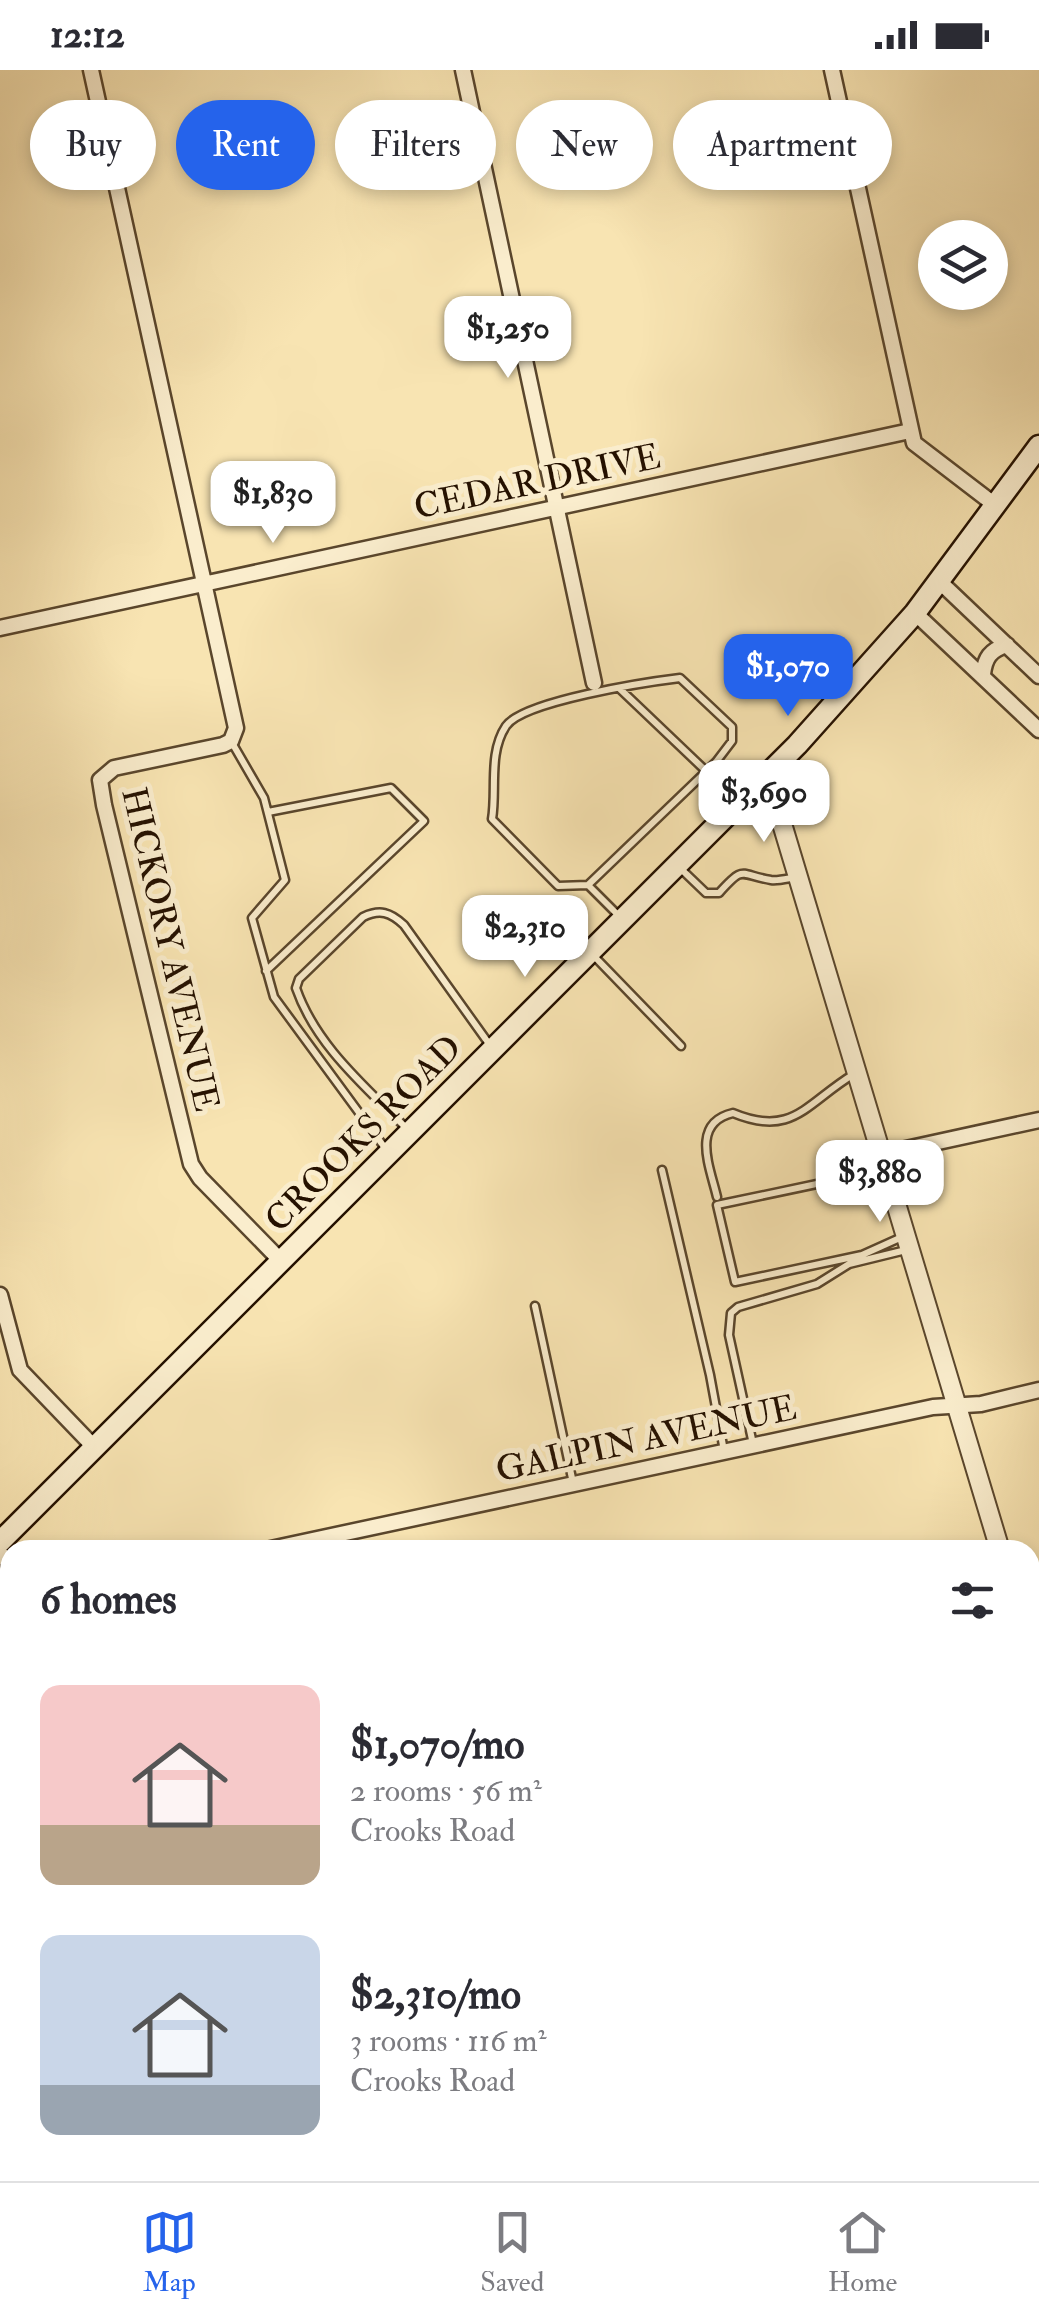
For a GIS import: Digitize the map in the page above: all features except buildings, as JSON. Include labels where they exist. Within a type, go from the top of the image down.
[{"type":"main road","name":"CROOKS ROAD","points":[[2,1540],[849,690],[915,612],[1039,446]]},
{"type":"street","points":[[91,70],[236,728],[231,740]]},
{"type":"street","points":[[463,70],[594,683]]},
{"type":"street","points":[[832,70],[910,432],[922,451],[995,506]]},
{"type":"street","name":"CEDAR DRIVE","points":[[0,628],[910,432]]},
{"type":"street","points":[[939,581],[1039,676]]},
{"type":"street","points":[[915,612],[1039,730]]},
{"type":"street","points":[[983,674],[991,652],[1007,645]]},
{"type":"street","name":"HICKORY AVENUE","points":[[231,740],[114,768],[100,780],[191,1164],[281,1261]]},
{"type":"street","points":[[755,788],[776,804],[997,1540]]},
{"type":"street","points":[[886,1161],[1039,1120]]},
{"type":"street","points":[[0,1295],[20,1370],[94,1447]]},
{"type":"street","name":"GALPIN AVENUE","points":[[313,1540],[933,1407],[981,1404],[1039,1390]]},
{"type":"lane","points":[[680,678],[732,727],[732,741],[716,762],[588,885],[558,886],[492,819],[496,801],[494,759],[507,725],[554,702],[680,678]]},
{"type":"lane","points":[[619,688],[706,771]]},
{"type":"lane","points":[[231,740],[268,812],[285,880],[252,918],[274,998],[390,1153]]},
{"type":"lane","points":[[716,762],[755,788]]},
{"type":"lane","points":[[266,971],[424,821],[390,788],[268,812]]},
{"type":"lane","points":[[677,865],[706,893],[719,894],[734,876],[749,871],[774,881],[798,876]]},
{"type":"lane","points":[[588,885],[622,919]]},
{"type":"lane","points":[[410,1132],[360,1085],[316,1027],[298,994],[298,979],[363,917],[375,911],[387,912],[404,924],[492,1049]]},
{"type":"lane","points":[[589,951],[681,1046]]},
{"type":"lane","points":[[717,1198],[705,1143],[706,1130],[718,1119],[733,1113],[766,1124],[786,1120],[858,1072]]},
{"type":"lane","points":[[886,1161],[717,1205],[734,1282],[910,1242]]},
{"type":"lane","points":[[662,1170],[724,1452]]},
{"type":"lane","points":[[753,1446],[729,1336],[731,1313],[748,1303],[817,1284],[849,1264],[910,1242]]},
{"type":"lane","points":[[535,1306],[573,1484]]}]
